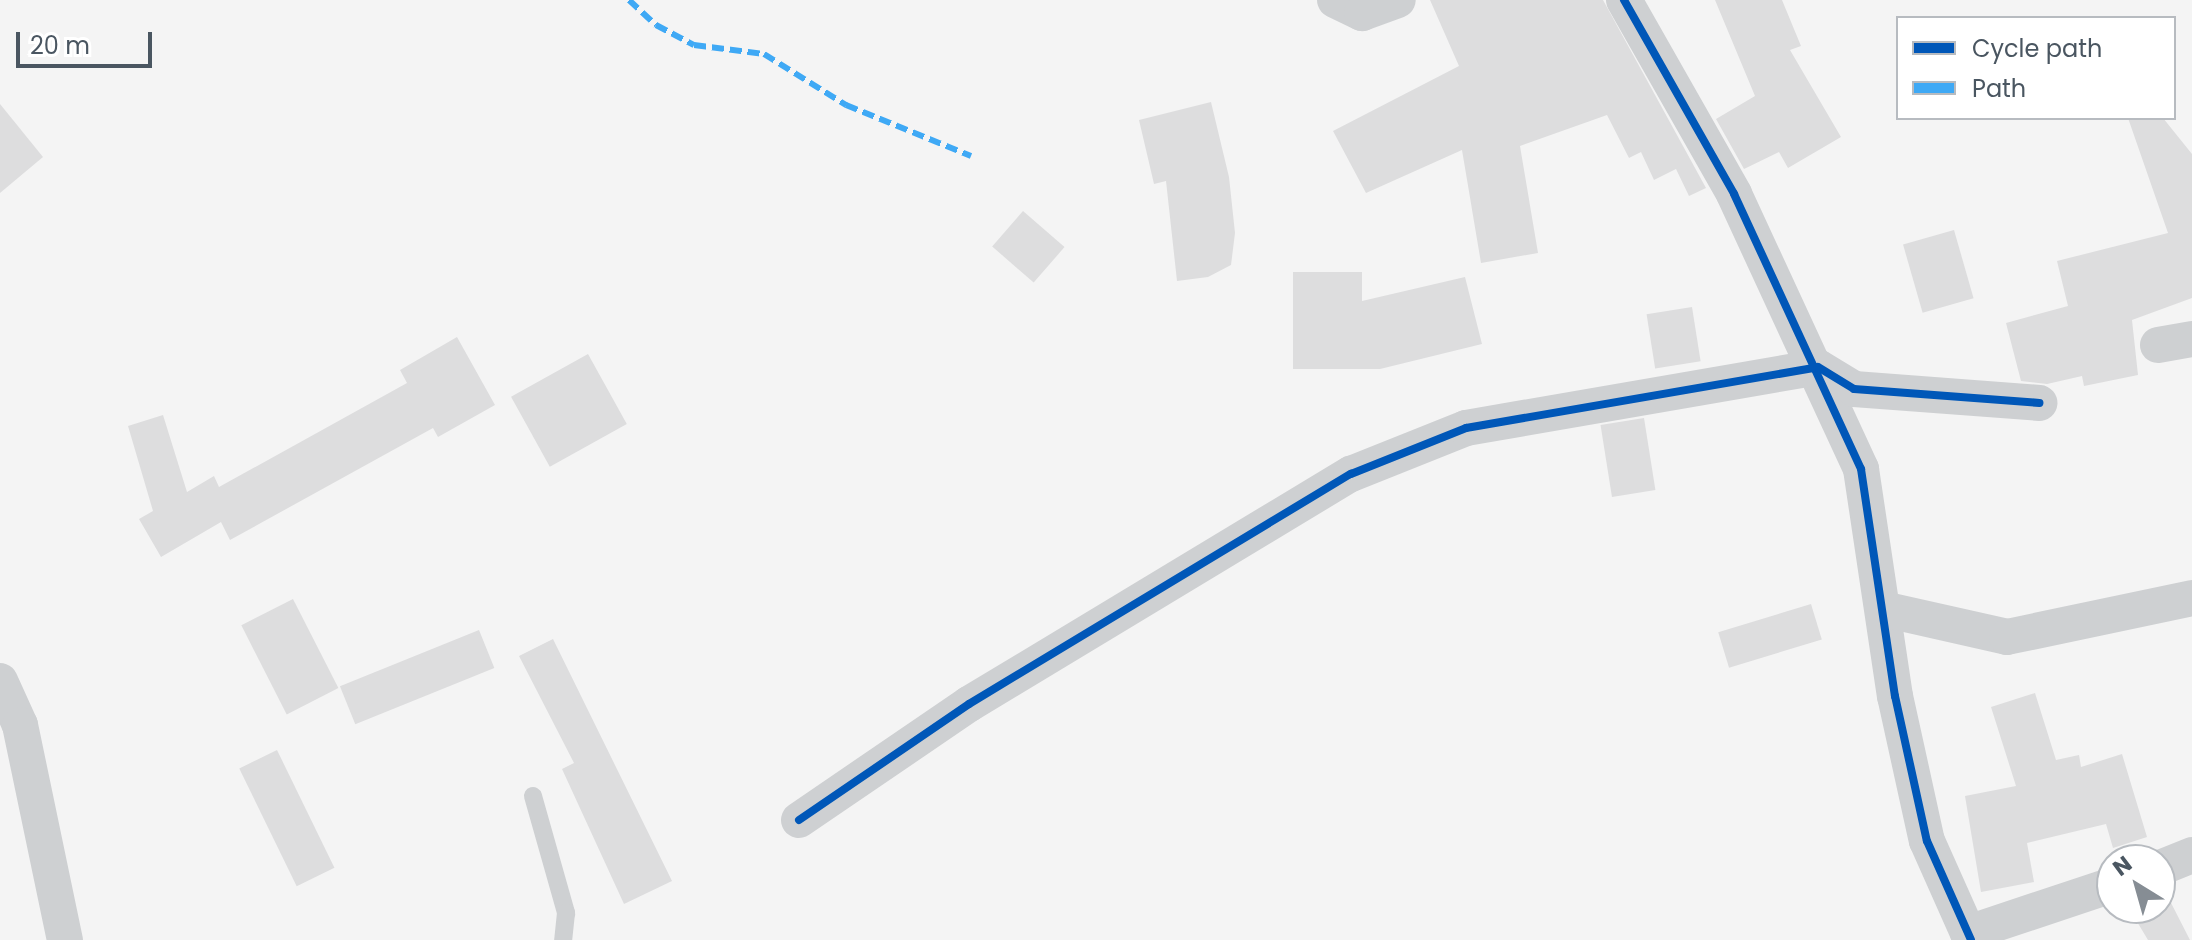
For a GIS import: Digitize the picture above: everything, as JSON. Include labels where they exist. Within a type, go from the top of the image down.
[{"type":"street","points":[[1335,0],[1362,13],[1398,0]]},
{"type":"street","points":[[1624,0],[1734,194],[1818,367],[1861,469],[1895,696],[1927,841],[1970,936],[2096,891]]},
{"type":"street","points":[[799,820],[969,704],[1351,474],[1466,428],[1818,367],[1854,389],[2039,403]]},
{"type":"street","points":[[1883,609],[2007,637],[2192,598]]},
{"type":"street","points":[[0,681],[20,725],[65,940]]},
{"type":"lane","points":[[533,796],[566,913],[563,940]]},
{"type":"building","points":[[1430,0],[1603,0],[1706,188],[1689,196],[1676,169],[1654,180],[1641,152],[1629,158],[1607,115],[1520,146],[1538,253],[1481,263],[1462,150],[1366,193],[1333,131],[1459,66]]},
{"type":"building","points":[[1715,0],[1782,0],[1801,46],[1790,50],[1841,137],[1788,168],[1779,152],[1744,169],[1716,119],[1755,96]]},
{"type":"building","points":[[1211,102],[1229,177],[1235,233],[1231,265],[1208,277],[1177,281],[1166,181],[1154,184],[1139,120]]},
{"type":"building","points":[[0,104],[43,157],[0,193]]},
{"type":"building","points":[[2129,120],[2165,120],[2192,154],[2192,298],[2132,320],[2138,375],[2084,386],[2082,376],[2047,384],[2021,381],[2006,323],[2068,306],[2057,261],[2168,233]]},
{"type":"building","points":[[1023,211],[1065,247],[1034,283],[992,246]]},
{"type":"building","points":[[1954,230],[1974,298],[1923,313],[1903,245]]},
{"type":"building","points":[[1293,272],[1362,272],[1362,301],[1465,277],[1482,344],[1380,369],[1293,369]]},
{"type":"building","points":[[1692,307],[1701,361],[1655,369],[1647,314]]},
{"type":"building","points":[[457,337],[495,405],[438,437],[433,428],[230,540],[221,522],[161,557],[139,519],[153,511],[128,426],[163,415],[187,492],[214,476],[219,487],[407,383],[400,370]]},
{"type":"building","points":[[588,354],[627,424],[550,467],[511,397]]},
{"type":"building","points":[[1644,418],[1655,490],[1612,497],[1601,425]]},
{"type":"building","points":[[293,599],[338,688],[287,714],[241,625]]},
{"type":"building","points":[[1811,604],[1822,639],[1729,668],[1718,632]]},
{"type":"building","points":[[479,630],[494,668],[355,724],[340,686]]},
{"type":"building","points":[[553,639],[672,881],[624,904],[562,769],[574,763],[519,656]]},
{"type":"building","points":[[2035,693],[2056,760],[2079,755],[2081,767],[2122,754],[2147,837],[2125,844],[2112,844],[2106,824],[2027,843],[2034,882],[1981,892],[1965,796],[2016,786],[1991,707]]},
{"type":"building","points":[[277,750],[334,868],[297,886],[239,768]]},
{"type":"building","points":[[2176,913],[2190,940],[2148,940],[2138,924],[2176,924]]},
{"type":"marked path","points":[[629,0],[656,25],[694,45],[764,54],[846,105],[971,156]]},
{"type":"cycle path","points":[[1624,0],[1734,194],[1861,469],[1895,696],[1927,841],[1971,940]]},
{"type":"cycle path","points":[[799,820],[969,704],[1351,474],[1466,428],[1818,367],[1854,389],[2039,403]]}]
